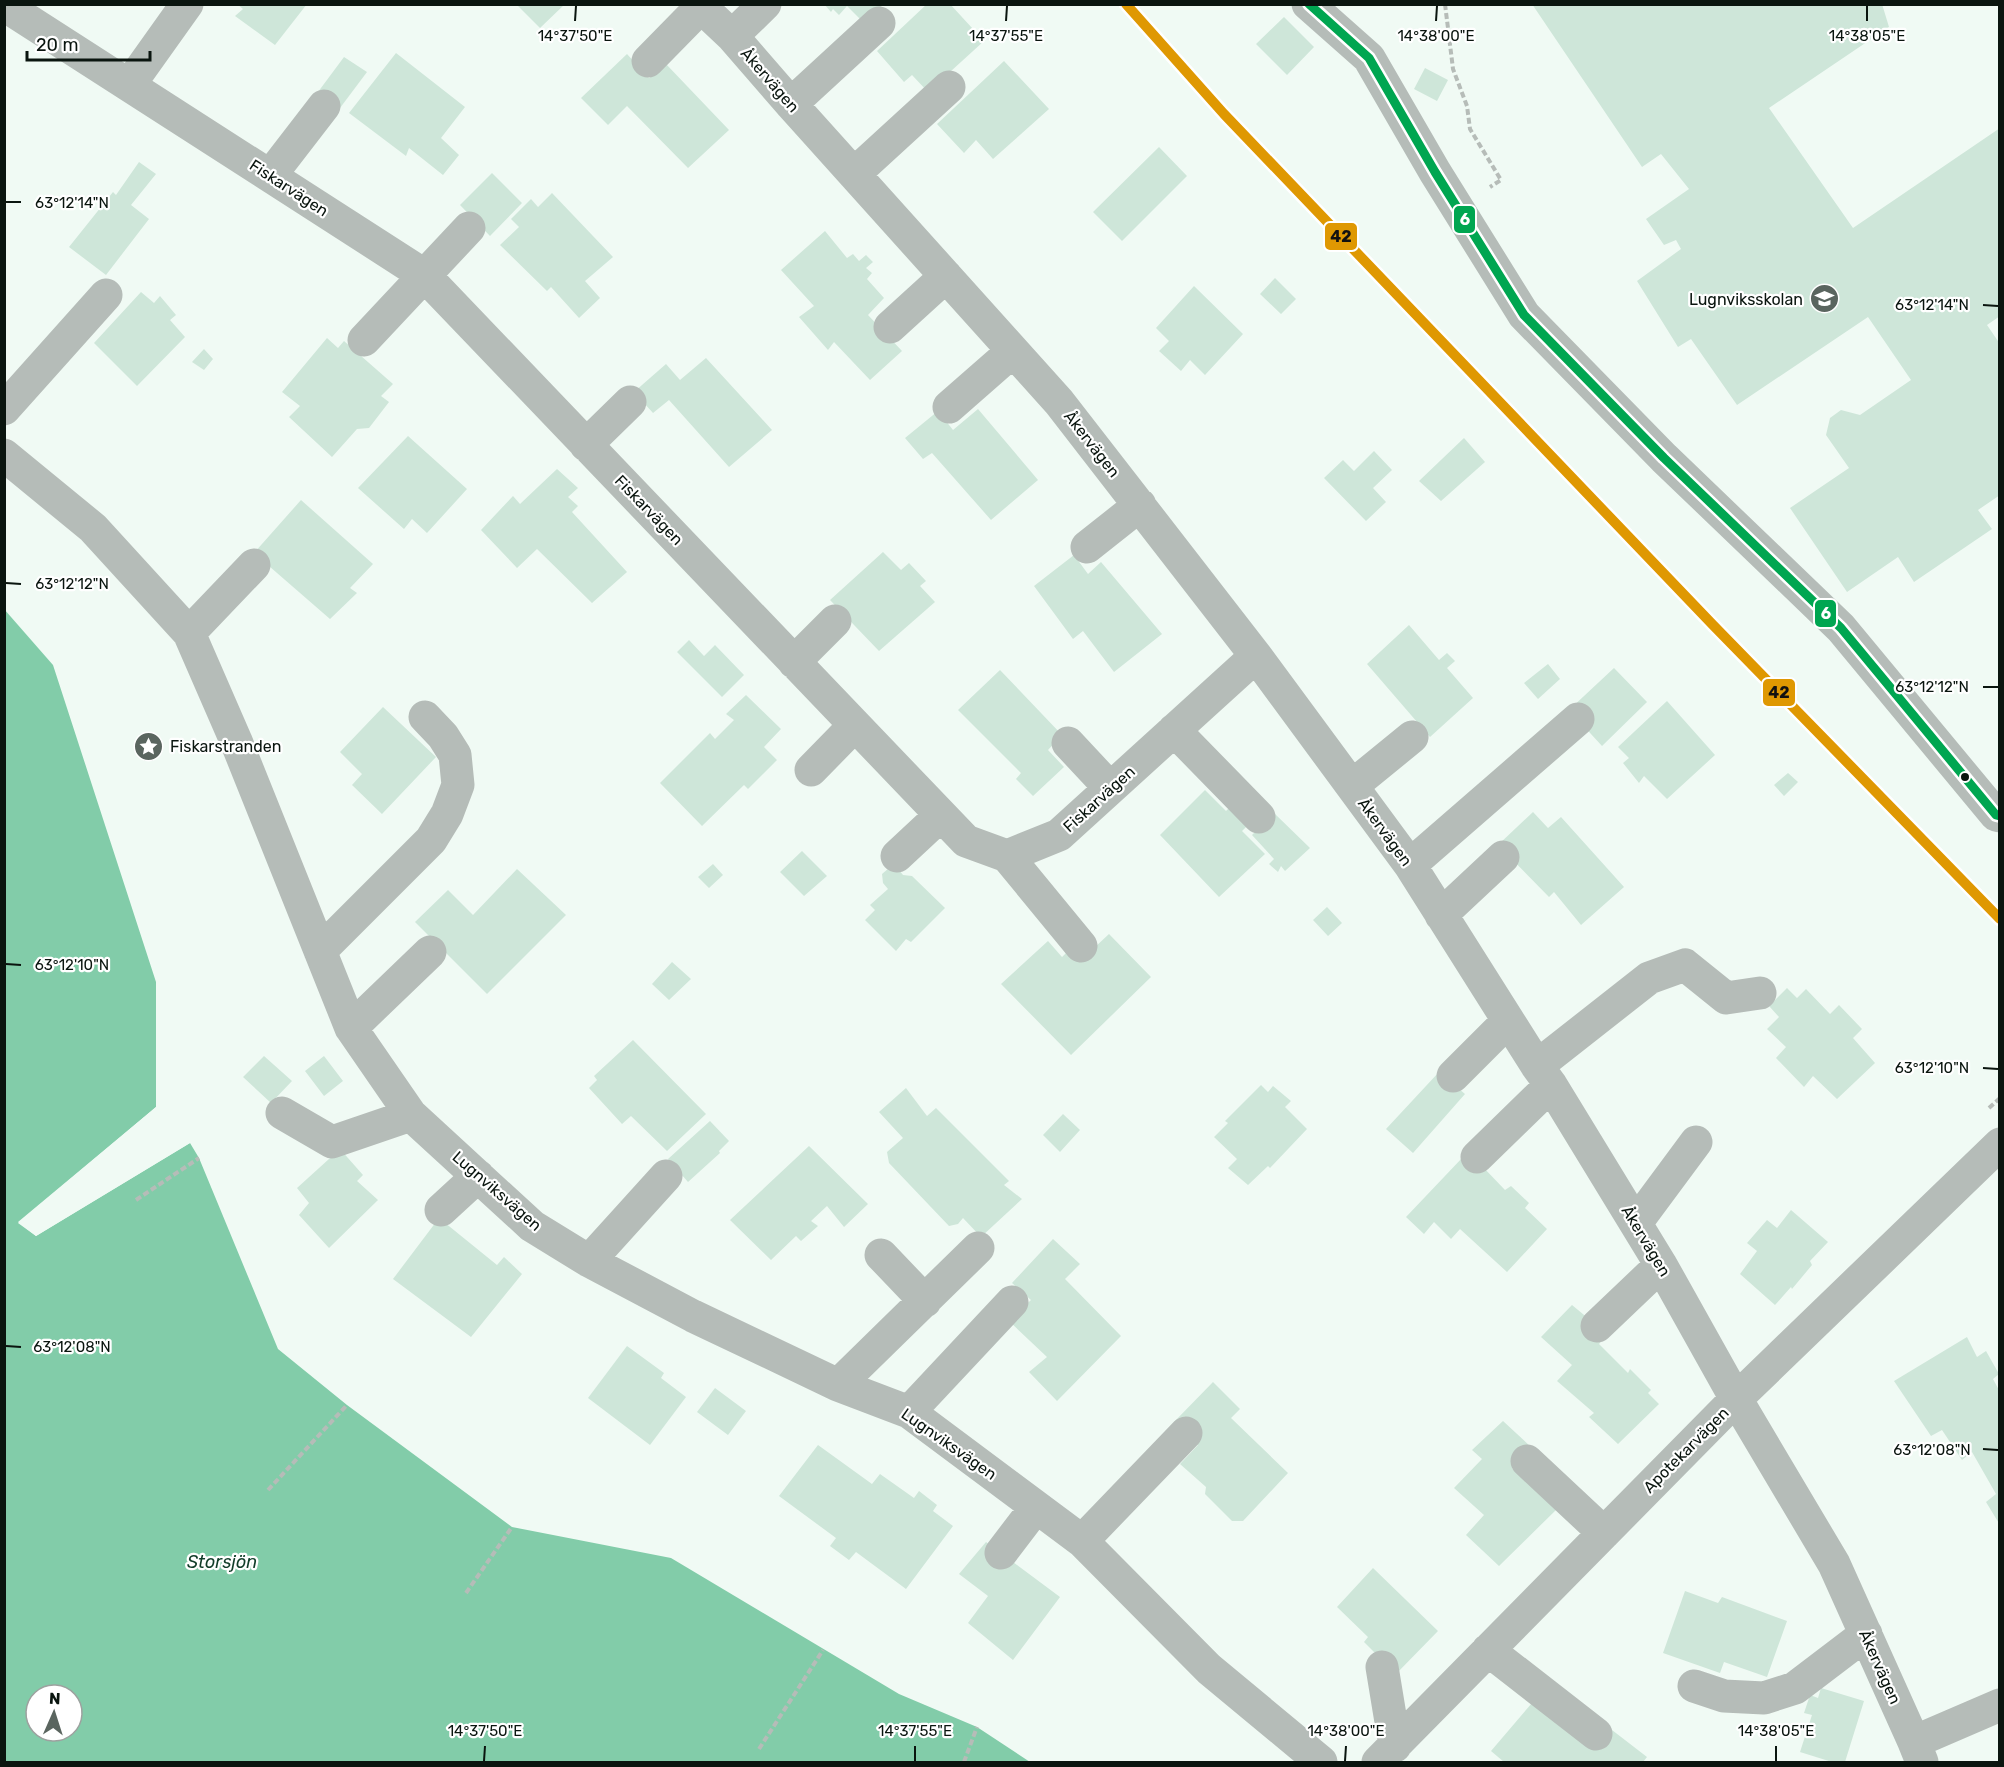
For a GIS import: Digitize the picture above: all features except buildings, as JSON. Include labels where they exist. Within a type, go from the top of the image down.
[{"type":"street","points":[[130,84],[187,4]]},
{"type":"street","points":[[732,36],[765,4]]},
{"type":"street","points":[[1308,4],[1369,58],[1524,315],[1664,458],[1841,628],[1988,806],[2000,816]]},
{"type":"street","name":"Fiskarvägen","points":[[4,5],[424,275],[966,841],[1007,856],[1059,836],[1256,656]]},
{"type":"street","points":[[648,62],[700,6]]},
{"type":"street","name":"Åkervägen","points":[[700,6],[732,36],[1059,402],[1256,656],[1410,865],[1636,1223],[1736,1399],[1834,1564],[1918,1752]]},
{"type":"street","points":[[791,104],[879,23]]},
{"type":"street","points":[[854,174],[949,87]]},
{"type":"street","points":[[270,176],[324,106]]},
{"type":"street","points":[[364,340],[469,228]]},
{"type":"street","points":[[890,327],[946,276]]},
{"type":"street","points":[[4,409],[106,295]]},
{"type":"street","points":[[949,407],[1013,351]]},
{"type":"street","points":[[586,445],[630,402]]},
{"type":"street","name":"Lugnviksvägen","points":[[4,455],[93,528],[189,633],[236,741],[351,1028],[411,1115],[532,1226],[589,1261],[693,1316],[838,1386],[909,1412],[1082,1541],[1209,1669],[1321,1762]]},
{"type":"street","points":[[1087,547],[1140,505]]},
{"type":"street","points":[[189,633],[254,565]]},
{"type":"street","points":[[794,662],[835,621]]},
{"type":"street","points":[[320,951],[431,840],[447,814],[458,785],[455,755],[443,736],[425,717]]},
{"type":"street","points":[[1410,865],[1578,719]]},
{"type":"street","points":[[811,770],[855,724]]},
{"type":"street","points":[[1174,730],[1259,817]]},
{"type":"street","points":[[1352,786],[1412,737]]},
{"type":"street","points":[[1068,743],[1110,788]]},
{"type":"street","points":[[897,856],[941,815]]},
{"type":"street","points":[[1007,856],[1081,946]]},
{"type":"street","points":[[1441,915],[1503,857]]},
{"type":"street","points":[[351,1028],[430,952]]},
{"type":"street","points":[[1477,1157],[1544,1076],[1648,978],[1684,965],[1726,998],[1760,993]]},
{"type":"street","points":[[1453,1077],[1508,1021]]},
{"type":"street","points":[[282,1113],[332,1142],[411,1115]]},
{"type":"street","points":[[1636,1223],[1696,1142]]},
{"type":"street","name":"Apotekarvägen","points":[[1387,1754],[1736,1399],[2000,1144]]},
{"type":"street","points":[[441,1210],[478,1176]]},
{"type":"street","points":[[589,1261],[666,1176]]},
{"type":"street","points":[[838,1386],[978,1248]]},
{"type":"street","points":[[881,1255],[925,1301]]},
{"type":"street","points":[[1597,1326],[1661,1265]]},
{"type":"street","points":[[909,1412],[1012,1302]]},
{"type":"street","points":[[1082,1541],[1186,1433]]},
{"type":"street","points":[[1527,1461],[1604,1533]]},
{"type":"street","points":[[1001,1553],[1036,1507]]},
{"type":"street","points":[[1694,1686],[1724,1696],[1764,1698],[1795,1688],[1866,1634]]},
{"type":"street","points":[[1488,1650],[1596,1734]]},
{"type":"street","points":[[1382,1667],[1387,1754]]},
{"type":"street","points":[[1918,1752],[2000,1706]]},
{"type":"path","points":[[1445,4],[1453,69],[1467,106],[1470,129],[1501,180],[1458,209]]},
{"type":"path","points":[[1983,1114],[2000,1098]]},
{"type":"path","points":[[136,1200],[199,1158]]},
{"type":"path","points":[[268,1490],[347,1405]]},
{"type":"path","points":[[466,1593],[512,1527]]},
{"type":"path","points":[[759,1749],[823,1650]]},
{"type":"path","points":[[964,1762],[977,1727]]},
{"type":"water","name":"Storsjön","points":[[4,609],[53,665],[156,982],[156,1107],[18,1223],[36,1236],[190,1143],[199,1158],[278,1349],[347,1405],[512,1527],[671,1558],[899,1694],[977,1727],[1030,1762],[5,1762]]},
{"type":"pier","points":[[156,1107],[157,1109],[23,1222],[36,1233],[187,1141],[190,1143],[36,1236],[18,1222]]},
{"type":"transit line","name":"42","points":[[1126,4],[1224,114],[1713,625],[2000,919]]},
{"type":"transit line","name":"6","points":[[1309,4],[1369,58],[1435,172],[1524,315],[1664,458],[1841,628],[1996,815],[2000,816]]},
{"type":"place","name":"Lugnviksskolan","points":[[1824,299]]},
{"type":"place","name":"Fiskarstranden","points":[[149,746]]}]
